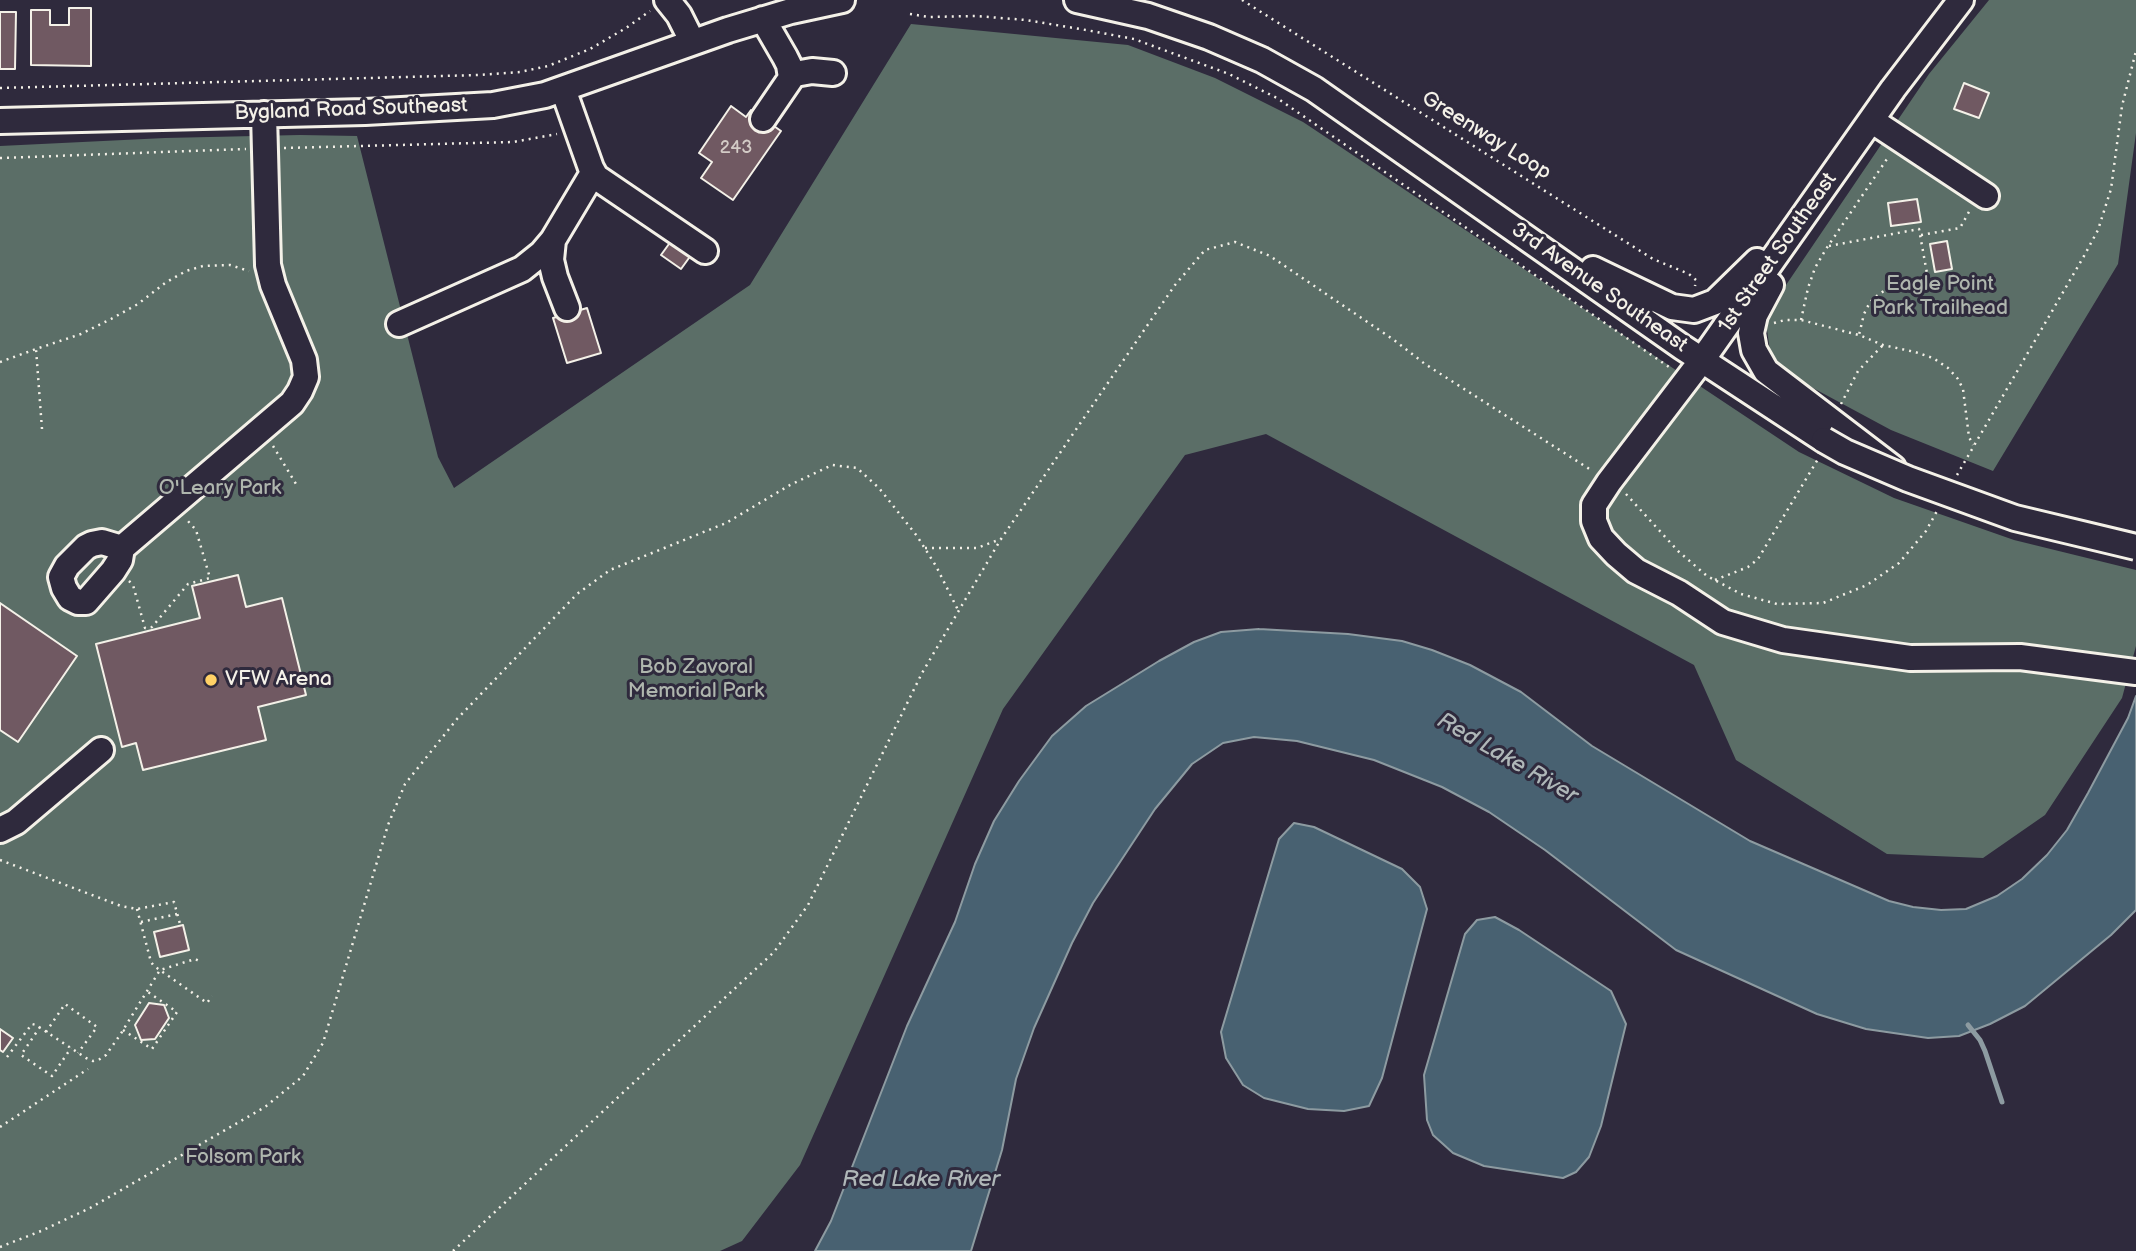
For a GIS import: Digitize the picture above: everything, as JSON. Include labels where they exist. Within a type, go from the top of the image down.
[{"type":"street","points":[[661,4],[679,15],[692,41],[763,19],[842,0]]},
{"type":"street","name":"3rd Avenue Southeast","points":[[1077,0],[1148,16],[1209,37],[1262,60],[1314,89],[1702,360],[1829,431],[1845,452],[1908,479],[2015,518],[2136,547]]},
{"type":"street","name":"1st Street Southeast","points":[[1961,0],[1871,120],[1702,360],[1609,482],[1594,505],[1594,521],[1601,538],[1636,571],[1679,593],[1723,622],[1783,640],[1910,658],[2020,657],[2136,672]]},
{"type":"street","points":[[763,19],[789,65],[790,78]]},
{"type":"street","name":"Bygland Road Southeast","points":[[0,121],[365,112],[493,105],[562,89],[692,41]]},
{"type":"street","points":[[763,119],[790,78],[803,72],[833,73]]},
{"type":"street","points":[[562,89],[593,173],[705,251]]},
{"type":"street","points":[[118,558],[173,504],[292,403],[306,377],[304,360],[273,285],[268,265],[264,114]]},
{"type":"street","points":[[1871,120],[1983,194]]},
{"type":"street","points":[[400,324],[522,269],[552,240],[593,173]]},
{"type":"street","points":[[1520,233],[1672,307],[1694,310],[1714,302],[1734,285],[1815,200]]},
{"type":"street","points":[[1815,200],[1755,315],[1751,333],[1754,350],[1766,371],[1829,431]]},
{"type":"street","points":[[552,240],[551,260],[567,308]]},
{"type":"street","points":[[0,830],[16,822],[101,750]]},
{"type":"path","name":"Greenway Loop","points":[[1242,0],[1653,259],[1689,274],[1696,280],[1694,290]]},
{"type":"path","points":[[0,88],[520,72],[548,66],[590,48],[661,4]]},
{"type":"path","points":[[910,14],[1026,20],[1134,39],[1229,74],[1277,98],[1378,167],[1669,367],[1668,374]]},
{"type":"path","points":[[1953,482],[2098,230],[2111,189],[2122,106],[2136,51]]},
{"type":"path","points":[[0,158],[513,142],[552,136],[577,128]]},
{"type":"path","points":[[1801,320],[1815,268],[1900,139]]},
{"type":"path","points":[[1921,235],[1960,228],[1983,194]]},
{"type":"path","points":[[1829,246],[1919,229],[1921,235],[1928,279],[1888,288],[1878,295],[1870,302],[1858,335]]},
{"type":"path","points":[[453,1251],[774,952],[808,905],[922,673],[1001,540],[1175,285],[1205,250],[1236,242],[1270,256],[1425,364],[1625,493],[1678,551],[1714,580],[1741,594],[1777,604],[1823,603],[1867,585],[1899,563],[1926,531],[1940,507]]},
{"type":"path","points":[[0,362],[81,334],[138,304],[186,271],[203,266],[230,265],[254,272],[273,285]]},
{"type":"path","points":[[1771,326],[1785,320],[1801,320],[1933,358],[1958,379],[1969,437],[1973,445]]},
{"type":"path","points":[[1714,580],[1748,567],[1758,559],[1818,458],[1834,417],[1858,371],[1883,345]]},
{"type":"path","points":[[36,349],[42,429]]},
{"type":"path","points":[[259,431],[278,451],[296,484]]},
{"type":"path","points":[[0,1247],[90,1208],[265,1107],[303,1076],[323,1043],[388,825],[405,785],[457,719],[576,594],[610,570],[726,523],[790,485],[832,465],[857,468],[878,488],[924,548],[959,611]]},
{"type":"path","points":[[118,558],[133,585],[145,628],[152,627],[188,584],[210,578],[196,530],[173,504]]},
{"type":"path","points":[[924,548],[977,548],[1001,540]]},
{"type":"path","points":[[0,860],[121,906],[137,909],[174,902],[180,924]]},
{"type":"path","points":[[137,909],[151,962],[207,1003],[212,996]]},
{"type":"path","points":[[141,922],[177,914]]},
{"type":"path","points":[[7,1057],[32,1024],[93,1061],[100,1059],[106,1055],[123,1030],[160,970],[195,959],[201,962]]},
{"type":"path","points":[[123,1030],[152,1049],[177,1012],[148,992]]},
{"type":"path","points":[[46,1032],[65,1004],[97,1027],[78,1053]]},
{"type":"path","points":[[40,1027],[20,1055],[52,1076],[71,1048]]},
{"type":"path","points":[[0,1128],[88,1069]]},
{"type":"green space","name":"Eagle Point Park Trailhead","points":[[1989,0],[2136,0],[2136,133],[2118,264],[1993,471],[1891,430],[1787,374],[1770,351],[1765,316],[1929,74]]},
{"type":"green space","name":"Bob Zavoral Memorial Park","points":[[911,24],[1128,45],[1215,78],[1303,122],[1799,452],[1894,498],[2014,540],[2136,570],[2136,646],[2122,698],[2045,815],[1983,858],[1887,854],[1736,760],[1694,665],[1266,434],[1185,455],[1003,709],[800,1165],[742,1241],[720,1251],[0,1251],[0,146],[165,138],[357,136],[438,457],[454,488],[750,285]]},
{"type":"water","name":"Red Lake River","points":[[1259,629],[1348,634],[1402,641],[1470,665],[1521,692],[1592,746],[1750,841],[1889,901],[1941,910],[1966,909],[1997,896],[2022,879],[2047,855],[2067,830],[2088,793],[2128,718],[2136,696],[2136,910],[2111,935],[2025,1006],[1990,1024],[1959,1036],[1928,1038],[1866,1029],[1817,1014],[1676,950],[1545,850],[1489,812],[1442,787],[1374,760],[1297,741],[1254,737],[1223,743],[1192,764],[1155,809],[1093,903],[1072,943],[1034,1028],[1016,1079],[1002,1150],[971,1251],[815,1251],[831,1221],[907,1026],[955,922],[975,864],[994,821],[1019,781],[1052,736],[1086,706],[1194,642],[1221,632]]},
{"type":"water","points":[[1294,823],[1314,827],[1402,869],[1420,887],[1427,909],[1382,1078],[1369,1106],[1344,1111],[1308,1109],[1264,1098],[1243,1085],[1226,1058],[1221,1032],[1279,839]]},
{"type":"water","points":[[1495,917],[1611,991],[1626,1024],[1601,1126],[1589,1157],[1576,1172],[1563,1178],[1484,1166],[1453,1153],[1433,1135],[1427,1120],[1424,1075],[1465,934],[1477,920]]},
{"type":"building","points":[[69,8],[91,8],[91,66],[31,65],[31,10],[50,10],[50,25],[69,25]]},
{"type":"building","points":[[0,12],[16,12],[15,69],[0,69]]},
{"type":"building","points":[[1964,83],[1989,93],[1979,118],[1954,109]]},
{"type":"building","points":[[731,106],[746,117],[751,110],[781,131],[733,200],[701,178],[712,162],[699,153]]},
{"type":"building","points":[[1917,199],[1921,222],[1891,226],[1888,203]]},
{"type":"building","points":[[674,237],[694,251],[681,269],[661,255]]},
{"type":"building","points":[[1947,241],[1952,269],[1935,272],[1930,244]]},
{"type":"building","points":[[587,308],[601,353],[567,363],[553,318]]},
{"type":"building","points":[[238,575],[246,607],[282,598],[306,695],[258,707],[266,740],[143,770],[136,743],[122,747],[96,644],[200,618],[192,586]]},
{"type":"building","points":[[0,603],[77,656],[18,742],[0,730]]},
{"type":"building","points":[[183,925],[189,950],[160,957],[154,932]]},
{"type":"building","points":[[149,1003],[164,1005],[169,1018],[155,1039],[141,1040],[135,1025]]},
{"type":"building","points":[[0,1029],[13,1038],[3,1052],[0,1050]]},
{"type":"waterway","points":[[1968,1025],[1985,1051],[2002,1102]]},
{"type":"place","name":"VFW Arena","points":[[211,680]]},
{"type":"park label","name":"O'Leary Park","points":[[220,489]]},
{"type":"park label","name":"Folsom Park","points":[[243,1158]]}]
